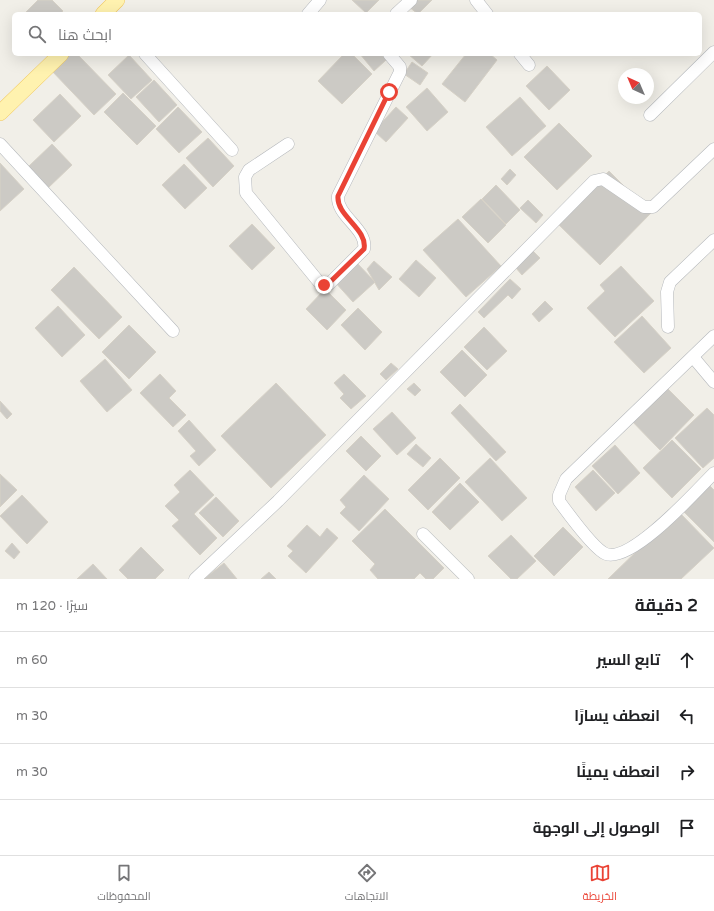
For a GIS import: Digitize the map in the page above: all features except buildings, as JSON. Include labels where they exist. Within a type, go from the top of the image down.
[{"type":"main road","points":[[107,12],[117,0]]},
{"type":"main road","points":[[0,113],[59,56]]},
{"type":"street","points":[[310,12],[320,0]]},
{"type":"street","points":[[398,12],[411,0]]},
{"type":"street","points":[[476,0],[485,12]]},
{"type":"street","points":[[650,115],[714,52]]},
{"type":"street","points":[[147,56],[232,150]]},
{"type":"street","points":[[288,144],[248,170],[245,177],[246,193],[318,281],[324,285],[328,284],[364,249],[365,241],[340,206],[338,196],[400,72],[400,67],[391,56]]},
{"type":"street","points":[[522,56],[529,65]]},
{"type":"street","points":[[0,144],[173,332]]},
{"type":"street","points":[[194,579],[278,501],[594,181],[604,179],[644,207],[653,207],[714,149]]},
{"type":"street","points":[[668,327],[667,292],[670,282],[714,240]]},
{"type":"street","points":[[714,336],[566,479],[559,495],[559,501],[576,523],[604,553],[618,554],[626,551],[645,539],[714,473]]},
{"type":"street","points":[[693,357],[714,382]]},
{"type":"street","points":[[423,534],[468,579]]},
{"type":"route","points":[[324,285],[328,284],[364,249],[365,241],[340,206],[338,196],[389,92]]}]
